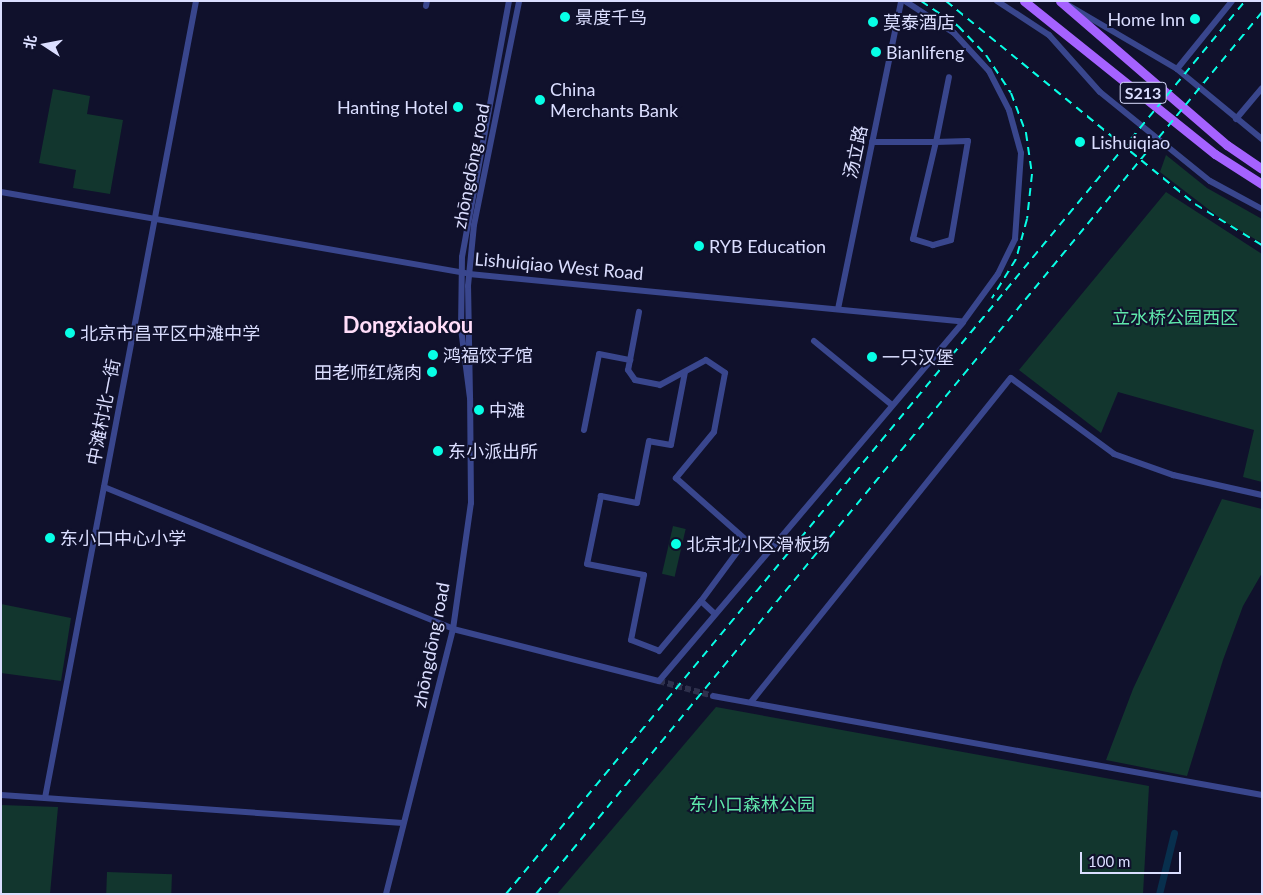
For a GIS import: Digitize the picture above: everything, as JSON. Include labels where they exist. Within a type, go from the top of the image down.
[{"type":"main road","name":"S213","points":[[1024,1],[1215,154],[1262,184]]},
{"type":"main road","name":"S213","points":[[1060,1],[1227,145],[1262,169]]},
{"type":"street","name":"中滩村北一街","points":[[45,798],[196,1]]},
{"type":"street","name":"zhōngdōng road","points":[[386,894],[453,628],[471,503],[470,398],[465,273],[470,201],[509,1]]},
{"type":"street","name":"zhōngdōng road","points":[[465,273],[519,1]]},
{"type":"street","name":"汤立路","points":[[838,309],[903,1]]},
{"type":"street","points":[[104,487],[453,628],[659,681],[963,322],[998,274],[1015,239],[1022,153],[1009,110],[989,71],[954,33],[903,1]]},
{"type":"street","name":"S213","points":[[997,1],[1049,35],[1100,92],[1210,180],[1262,209]]},
{"type":"street","name":"S213","points":[[1060,1],[1096,17],[1177,69],[1262,139]]},
{"type":"street","points":[[1177,69],[1232,1]]},
{"type":"street","points":[[872,142],[936,142],[968,140],[951,240],[932,245],[913,240],[936,142],[949,77]]},
{"type":"street","points":[[1236,119],[1262,88]]},
{"type":"street","name":"Lishuiqiao West Road","points":[[1,192],[465,273],[963,322]]},
{"type":"street","points":[[639,312],[628,370],[635,380],[660,385],[706,360],[725,373],[714,432],[676,478],[746,540],[701,601],[658,651],[631,640],[644,575],[587,564],[601,496],[637,503],[650,441],[671,445],[685,372]]},
{"type":"street","points":[[814,342],[892,405]]},
{"type":"street","points":[[584,430],[599,354],[630,360]]},
{"type":"street","points":[[751,702],[1011,378],[1114,454],[1173,475],[1262,495]]},
{"type":"street","points":[[701,601],[715,614]]},
{"type":"street","points":[[714,696],[1262,795]]},
{"type":"street","points":[[1,796],[403,823]]},
{"type":"green space","points":[[53,89],[90,96],[87,114],[123,120],[110,194],[73,188],[76,170],[39,163]]},
{"type":"green space","points":[[1166,155],[1207,188],[1262,219],[1262,243],[1225,222],[1160,172]]},
{"type":"green space","name":"立水桥公园西区","points":[[1166,192],[1262,254],[1262,482],[1243,477],[1254,430],[1118,392],[1101,433],[1019,370]]},
{"type":"green space","points":[[1222,499],[1262,509],[1262,573],[1243,606],[1223,660],[1187,776],[1106,760],[1133,689]]},
{"type":"green space","name":"北京北小区滑板场","points":[[673,526],[686,529],[675,577],[662,574]]},
{"type":"green space","points":[[1,604],[71,618],[61,681],[1,673]]},
{"type":"green space","name":"东小口森林公园","points":[[716,707],[1149,786],[1143,894],[557,894]]},
{"type":"green space","points":[[1,805],[58,807],[50,894],[1,894]]},
{"type":"green space","points":[[107,872],[172,874],[171,894],[106,894]]},
{"type":"waterway","points":[[1159,894],[1174,833]]},
{"type":"tunnel","points":[[659,681],[713,696]]},
{"type":"railway","points":[[921,1],[958,26],[986,55],[1011,93],[1026,133],[1032,174],[1027,219],[1016,259],[992,298]]},
{"type":"railway","points":[[946,1],[1195,204],[1262,245]]},
{"type":"railway","points":[[506,894],[1245,1]]},
{"type":"railway","points":[[536,894],[1262,12]]},
{"type":"place","name":"景度千鸟","points":[[565,17]]},
{"type":"place","name":"Home Inn","points":[[1195,19]]},
{"type":"place","name":"莫泰酒店","points":[[873,22]]},
{"type":"place","name":"Bianlifeng","points":[[876,52]]},
{"type":"place","name":"China Merchants Bank","points":[[540,100]]},
{"type":"place","name":"Hanting Hotel","points":[[458,107]]},
{"type":"place","name":"Lishuiqiao","points":[[1080,142]]},
{"type":"place","name":"RYB Education","points":[[699,246]]},
{"type":"place","name":"北京市昌平区中滩中学","points":[[70,333]]},
{"type":"place","name":"鸿福饺子馆","points":[[433,355]]},
{"type":"place","name":"一只汉堡","points":[[872,357]]},
{"type":"place","name":"田老师红烧肉","points":[[432,372]]},
{"type":"place","name":"中滩","points":[[479,410]]},
{"type":"place","name":"东小派出所","points":[[438,451]]},
{"type":"place","name":"东小口中心小学","points":[[50,538]]},
{"type":"place","name":"北京北小区滑板场","points":[[676,544]]},
{"type":"district","name":"Dongxiaokou","points":[[408,325]]}]
